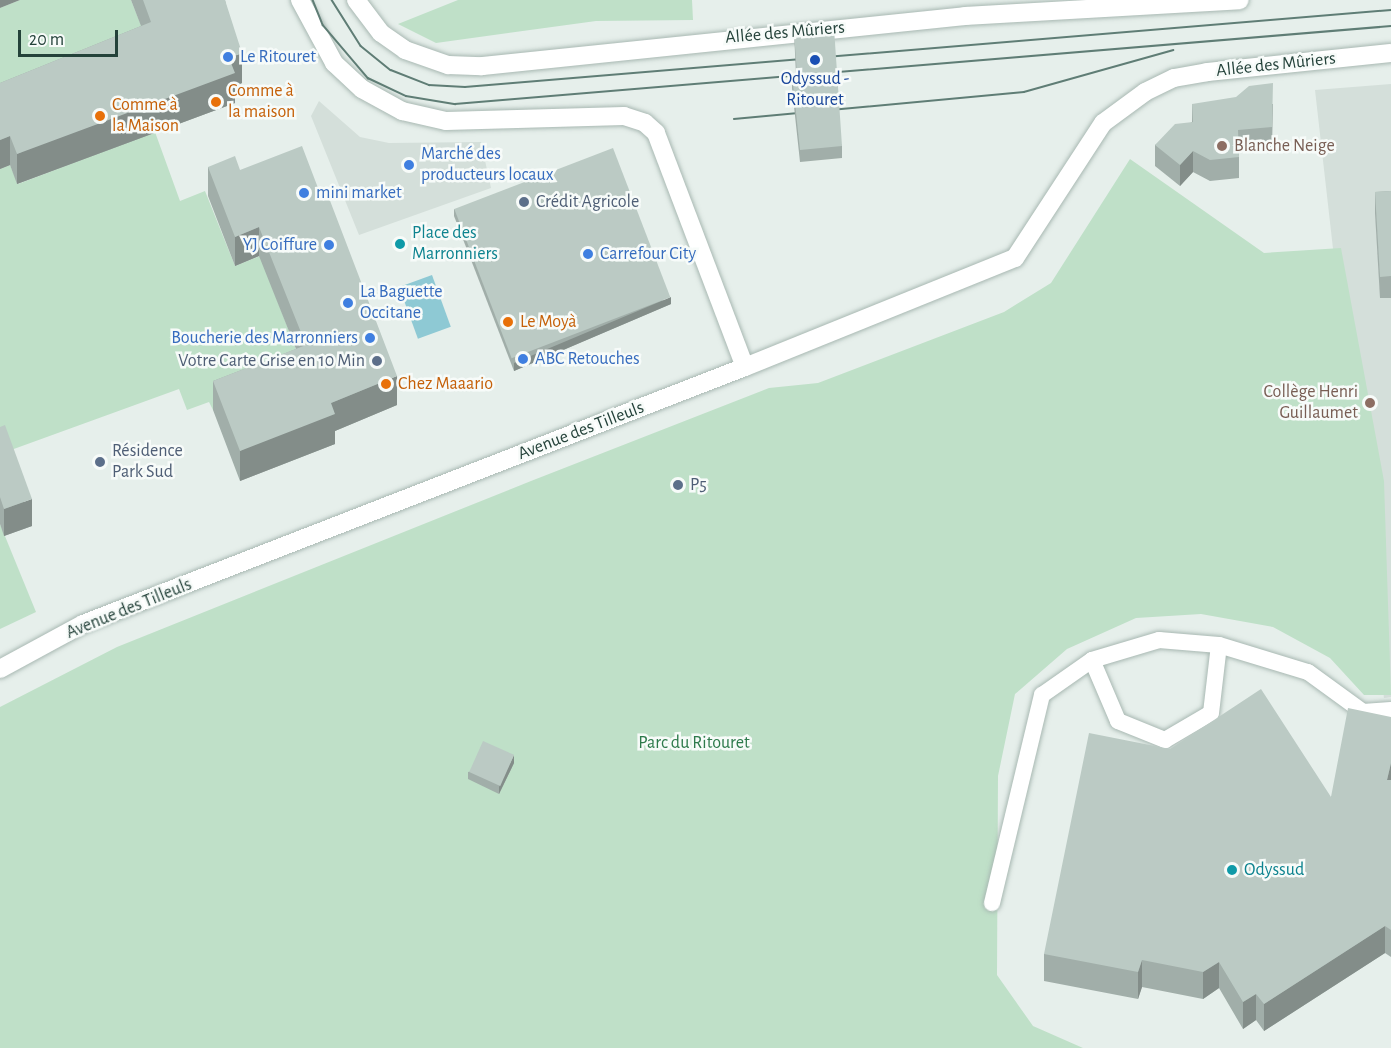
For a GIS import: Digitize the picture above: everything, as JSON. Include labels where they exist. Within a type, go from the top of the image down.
[{"type":"street","points":[[300,0],[309,23],[348,77],[384,103],[415,116],[470,122],[637,120],[656,133],[745,367]]},
{"type":"street","name":"Allée des Mûriers","points":[[356,0],[381,33],[405,50],[448,65],[482,66],[965,16],[1105,6],[1240,0]]},
{"type":"street","name":"Allée des Mûriers","points":[[1103,123],[1128,102],[1174,78],[1391,53]]},
{"type":"street","name":"Avenue des Tilleuls","points":[[0,669],[83,624],[745,367],[1015,258],[1103,123]]},
{"type":"lane","points":[[992,903],[1042,694],[1092,660],[1159,640],[1219,645],[1308,672],[1362,712],[1391,710]]},
{"type":"lane","points":[[1092,660],[1118,721],[1165,740],[1211,713],[1219,645]]},
{"type":"shaded area","name":"Collège Henri Guillaumet","points":[[1391,84],[1391,697],[1384,698],[1315,90]]},
{"type":"shaded area","name":"Marché des producteurs locaux","points":[[319,101],[360,137],[389,143],[481,142],[491,188],[359,235],[311,116]]},
{"type":"green space","points":[[20,0],[131,0],[148,43],[0,113],[0,8]]},
{"type":"green space","points":[[458,0],[692,0],[693,20],[596,21],[436,43],[398,24]]},
{"type":"green space","points":[[155,132],[180,201],[205,191],[235,266],[260,256],[306,375],[213,410],[209,402],[187,410],[179,389],[0,454],[0,169],[10,165],[18,184]]},
{"type":"green space","name":"Parc du Ritouret","points":[[1130,159],[1264,253],[1341,248],[1384,481],[1391,695],[1364,695],[1330,658],[1273,627],[1201,614],[1136,618],[1067,649],[1015,694],[998,776],[997,975],[1033,1026],[1083,1048],[0,1048],[0,707],[117,647],[531,481],[769,388],[818,383],[1004,312],[1051,283]]},
{"type":"green space","points":[[0,524],[36,612],[0,629]]},
{"type":"water","points":[[432,275],[451,327],[418,339],[399,287]]},
{"type":"building","points":[[143,0],[225,0],[242,53],[229,58],[235,73],[17,154],[10,136],[0,140],[0,83],[151,22]]},
{"type":"building","points":[[834,28],[842,146],[800,150],[792,75],[797,75],[794,32]]},
{"type":"building","points":[[1273,83],[1272,127],[1238,130],[1239,157],[1210,160],[1193,151],[1180,165],[1155,145],[1175,124],[1193,122],[1192,104],[1236,97],[1249,86]]},
{"type":"building","points":[[302,146],[323,201],[329,198],[397,376],[331,403],[335,414],[240,451],[213,381],[306,345],[259,227],[235,237],[208,167],[235,156],[240,170]]},
{"type":"building","name":"Carrefour City","points":[[613,148],[670,297],[512,358],[454,209]]},
{"type":"building","points":[[1391,191],[1391,276],[1380,277],[1375,192]]},
{"type":"building","points":[[5,425],[32,499],[4,509],[0,497],[0,427]]},
{"type":"building","name":"Odyssud","points":[[1261,689],[1331,797],[1348,708],[1391,717],[1391,763],[1387,780],[1391,780],[1391,930],[1385,926],[1264,1004],[1256,994],[1243,1002],[1219,962],[1203,972],[1142,960],[1138,972],[1044,954],[1089,733],[1170,749]]},
{"type":"building","points":[[483,741],[514,755],[500,786],[469,772]]},
{"type":"tram line","points":[[313,0],[323,25],[368,78],[406,96],[455,104],[1391,26]]},
{"type":"tram line","points":[[332,0],[361,46],[391,70],[429,85],[465,87],[1391,10]]},
{"type":"tram line","points":[[734,119],[1024,92],[1173,50]]},
{"type":"place","name":"Le Ritouret","points":[[228,57]]},
{"type":"place","name":"Odyssud - Ritouret","points":[[815,60]]},
{"type":"place","name":"Comme à la maison","points":[[216,102]]},
{"type":"place","name":"Comme à la Maison","points":[[100,116]]},
{"type":"place","name":"Blanche Neige","points":[[1222,146]]},
{"type":"place","name":"Marché des producteurs locaux","points":[[409,165]]},
{"type":"place","name":"mini market","points":[[304,193]]},
{"type":"place","name":"Crédit Agricole","points":[[524,202]]},
{"type":"place","name":"Place des Marronniers","points":[[400,244]]},
{"type":"place","name":"YJ Coiffure","points":[[329,245]]},
{"type":"place","name":"Carrefour City","points":[[588,254]]},
{"type":"place","name":"La Baguette Occitane","points":[[348,303]]},
{"type":"place","name":"Le Moyà","points":[[508,322]]},
{"type":"place","name":"Boucherie des Marronniers","points":[[370,338]]},
{"type":"place","name":"ABC Retouches","points":[[523,359]]},
{"type":"place","name":"Votre Carte Grise en 10 Min","points":[[377,361]]},
{"type":"place","name":"Chez Maaario","points":[[386,384]]},
{"type":"place","name":"Collège Henri Guillaumet","points":[[1370,403]]},
{"type":"place","name":"Résidence Park Sud","points":[[100,462]]},
{"type":"place","name":"P5","points":[[678,485]]},
{"type":"place","name":"Odyssud","points":[[1232,870]]}]
